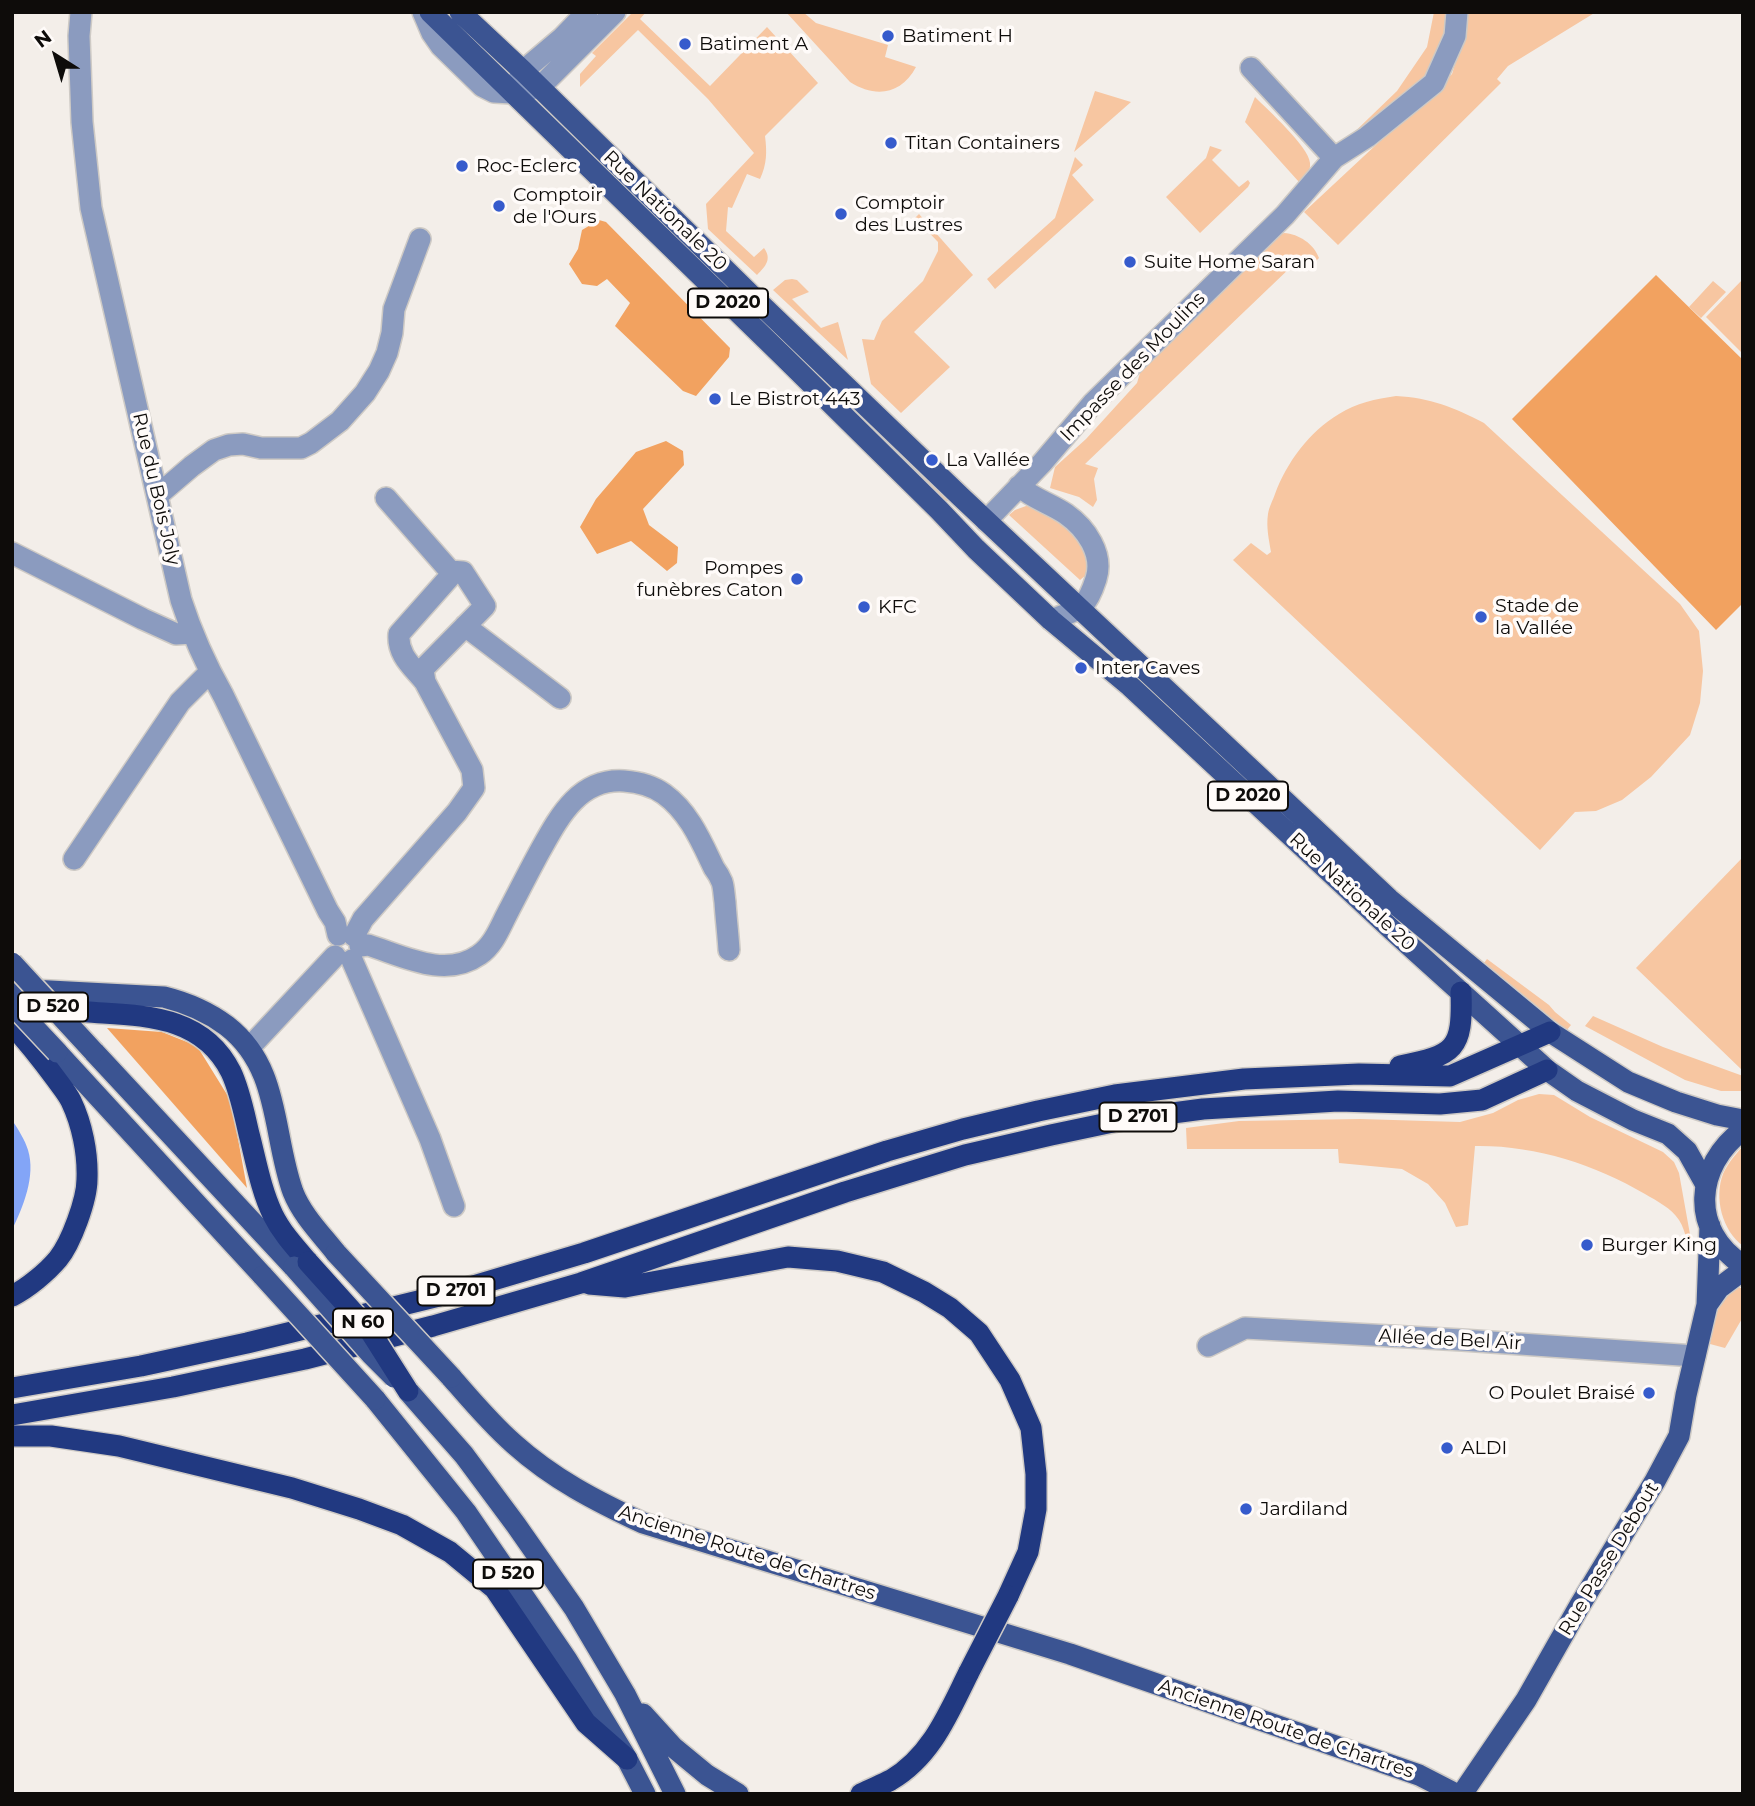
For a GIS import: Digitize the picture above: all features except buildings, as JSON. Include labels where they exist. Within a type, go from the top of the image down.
[{"type":"highway","name":"D 2701","points":[[1359,1074],[1438,1058],[1460,1034],[1461,992]]},
{"type":"highway","points":[[12,1006],[156,1018],[177,1023],[209,1044],[221,1056],[231,1073],[240,1095],[261,1184],[273,1214],[301,1265]]},
{"type":"highway","points":[[12,1025],[47,1053],[70,1098],[80,1123],[87,1180],[84,1201],[75,1227],[59,1258],[12,1296]]},
{"type":"highway","name":"D 2701","points":[[12,1388],[141,1366],[443,1295],[584,1253],[887,1151],[1038,1111],[1115,1095],[1244,1079],[1359,1074],[1450,1076],[1550,1032]]},
{"type":"highway","name":"D 2701","points":[[12,1415],[173,1387],[304,1359],[433,1326],[581,1283],[845,1192],[965,1155],[1051,1135],[1127,1119],[1203,1109],[1338,1101],[1440,1104],[1482,1100],[1547,1070]]},
{"type":"highway","points":[[581,1283],[625,1287],[788,1257],[837,1261],[883,1272],[950,1308],[979,1333],[1010,1380],[1031,1428],[1036,1474],[1036,1509],[1028,1552],[939,1732],[916,1760],[892,1779],[861,1794]]},
{"type":"highway","name":"N 60","points":[[301,1265],[370,1332],[408,1391]]},
{"type":"highway","points":[[12,1436],[51,1436],[119,1446],[292,1488],[402,1525],[450,1552],[495,1589],[586,1723],[627,1759]]},
{"type":"main road","name":"Rue Nationale 20","points":[[430,12],[1051,620],[1130,686],[1547,1070],[1577,1091],[1633,1120],[1668,1134],[1686,1152],[1706,1185]]},
{"type":"main road","name":"Rue Nationale 20","points":[[460,12],[986,521],[1389,899],[1550,1032],[1628,1082],[1676,1102],[1743,1120]]},
{"type":"main road","name":"D 520","points":[[12,963],[93,1052],[301,1265]]},
{"type":"main road","name":"Ancienne Route de Chartres","points":[[12,989],[164,997],[183,1002],[217,1018],[235,1033],[258,1062],[268,1087],[294,1195],[309,1220],[487,1418],[514,1444],[551,1473],[596,1501],[643,1523],[1070,1654],[1419,1775],[1456,1794]]},
{"type":"main road","name":"D 520","points":[[12,1006],[47,1053],[263,1276],[375,1399],[466,1511],[567,1660],[645,1794]]},
{"type":"main road","name":"Rue Nationale 20","points":[[1743,1130],[1718,1154],[1706,1185],[1706,1212],[1710,1226],[1728,1254],[1743,1265]]},
{"type":"main road","name":"Rue Passe Debout","points":[[1462,1794],[1526,1700],[1656,1481],[1679,1436],[1707,1304],[1710,1226]]},
{"type":"main road","points":[[1707,1304],[1718,1288],[1743,1270]]},
{"type":"main road","name":"D 520","points":[[408,1391],[464,1455],[574,1608],[625,1694],[675,1794]]},
{"type":"main road","points":[[625,1694],[673,1747],[707,1775],[738,1794]]},
{"type":"street","name":"Rue du Bois Joly","points":[[81,12],[79,36],[82,122],[91,208],[181,600],[192,633],[210,672],[348,947],[430,1139],[454,1206]]},
{"type":"street","points":[[423,12],[441,46],[482,86],[494,92],[512,93],[540,87],[615,12]]},
{"type":"street","points":[[512,93],[523,71],[562,38],[587,12]]},
{"type":"street","name":"Impasse des Moulins","points":[[986,521],[1042,463],[1093,403],[1285,215],[1334,158],[1367,136],[1434,83],[1455,36],[1457,12]]},
{"type":"street","points":[[1251,68],[1334,158]]},
{"type":"street","points":[[158,496],[214,450],[243,444],[261,448],[301,448],[340,421],[365,393],[383,362],[392,334],[394,309],[421,239]]},
{"type":"street","points":[[1019,486],[1030,496],[1066,514],[1082,529],[1096,554],[1098,571],[1090,597],[1080,609],[1051,620]]},
{"type":"street","points":[[386,498],[450,571],[463,572],[485,606],[423,669],[425,682]]},
{"type":"street","points":[[12,554],[176,634],[192,633]]},
{"type":"street","points":[[249,1048],[348,947],[363,919],[474,788],[472,770],[425,682],[401,654],[398,644],[399,634],[454,572]]},
{"type":"street","points":[[465,626],[560,698]]},
{"type":"street","points":[[74,859],[180,702],[210,672]]},
{"type":"street","points":[[348,947],[368,944],[433,966],[446,967],[478,956],[495,938],[557,820],[567,807],[588,790],[615,780],[643,784],[662,792],[693,825],[723,883],[729,950]]},
{"type":"street","name":"Allée de Bel Air","points":[[1208,1346],[1245,1328],[1695,1356]]},
{"type":"shaded area","points":[[633,12],[646,12],[640,19],[710,86],[767,27],[818,83],[765,136],[766,158],[760,179],[747,174],[732,208],[728,207],[726,231],[754,257],[764,248],[768,256],[763,269],[757,275],[708,229],[706,204],[754,153],[708,99],[638,30],[580,87],[580,74],[596,56],[592,53]]},
{"type":"shaded area","points":[[786,12],[803,12],[816,23],[888,45],[885,57],[916,67],[903,83],[887,91],[878,92],[859,87],[850,82]]},
{"type":"shaded area","points":[[1434,12],[1449,12],[1447,30],[1424,80],[1343,143],[1397,91],[1427,47]]},
{"type":"shaded area","points":[[1465,12],[1596,12],[1508,66],[1497,79],[1501,83],[1338,245],[1304,212],[1452,74],[1465,31]]},
{"type":"shaded area","points":[[1095,91],[1131,102],[1074,152]]},
{"type":"shaded area","points":[[1255,97],[1287,129],[1308,156],[1310,169],[1299,182],[1245,122]]},
{"type":"shaded area","points":[[555,119],[949,500],[945,503],[553,121]]},
{"type":"shaded area","points":[[1210,146],[1222,150],[1212,160],[1239,187],[1248,180],[1250,183],[1200,233],[1166,197],[1206,158]]},
{"type":"shaded area","points":[[1075,157],[1083,165],[1072,175],[1094,200],[995,289],[987,279],[1055,218]]},
{"type":"shaded area","points":[[919,214],[973,275],[914,332],[950,367],[901,413],[871,384],[862,339],[874,340],[882,321],[923,281],[938,251],[938,242],[915,218]]},
{"type":"shaded area","points":[[599,220],[606,222],[730,348],[729,357],[696,396],[683,391],[615,326],[630,303],[607,279],[597,286],[582,284],[569,264],[578,249],[582,230]]},
{"type":"shaded area","points":[[1284,233],[1305,241],[1314,248],[1319,258],[1311,266],[1293,265],[1085,464],[1098,468],[1094,479],[1097,500],[1093,507],[1079,497],[1050,488],[1055,467],[1086,439],[1137,383],[1144,360],[1274,238]]},
{"type":"shaded area","points":[[1656,275],[1743,360],[1743,603],[1716,630],[1512,419]]},
{"type":"shaded area","points":[[1743,279],[1743,354],[1706,317]]},
{"type":"shaded area","points":[[785,280],[797,280],[809,292],[792,299],[821,328],[838,322],[848,360],[773,290]]},
{"type":"shaded area","points":[[1713,281],[1726,292],[1701,318],[1689,307]]},
{"type":"shaded area","points":[[1396,396],[1442,404],[1484,423],[1680,604],[1699,631],[1703,671],[1700,703],[1690,735],[1651,777],[1622,800],[1596,811],[1575,812],[1540,850],[1233,560],[1251,543],[1267,555],[1271,552],[1267,524],[1269,509],[1286,471],[1309,439],[1328,421],[1352,407]]},
{"type":"shaded area","points":[[666,441],[683,451],[684,465],[643,509],[649,525],[678,547],[677,563],[667,571],[631,541],[597,554],[580,527],[596,499],[636,452]]},
{"type":"shaded area","points":[[1026,506],[1052,512],[1083,544],[1087,558],[1086,575],[1080,580],[1009,515]]},
{"type":"shaded area","points":[[1743,857],[1743,1071],[1636,968]]},
{"type":"shaded area","points":[[1487,959],[1549,1005],[1571,1025],[1566,1031],[1481,967]]},
{"type":"shaded area","points":[[1593,1016],[1663,1047],[1743,1076],[1743,1091],[1721,1091],[1685,1080],[1585,1026]]},
{"type":"shaded area","points":[[107,1028],[162,1032],[197,1046],[231,1101],[247,1188]]},
{"type":"shaded area","points":[[1539,1094],[1554,1095],[1590,1117],[1663,1152],[1674,1162],[1679,1173],[1691,1240],[1687,1240],[1680,1222],[1672,1212],[1625,1183],[1563,1158],[1519,1149],[1475,1146],[1468,1225],[1456,1227],[1445,1203],[1428,1184],[1402,1169],[1339,1163],[1338,1149],[1187,1149],[1186,1128],[1239,1121],[1360,1119],[1460,1122],[1493,1113],[1518,1100]]},
{"type":"shaded area","points":[[1743,1146],[1743,1246],[1725,1223],[1719,1193],[1725,1170]]},
{"type":"shaded area","points":[[1738,1287],[1743,1289],[1743,1317],[1725,1348],[1710,1344],[1720,1302],[1730,1290]]},
{"type":"water","points":[[12,1120],[27,1146],[30,1170],[24,1201],[12,1230]]},
{"type":"place","name":"Batiment H","points":[[888,36]]},
{"type":"place","name":"Batiment A","points":[[685,44]]},
{"type":"place","name":"Titan Containers","points":[[891,143]]},
{"type":"place","name":"Roc-Eclerc","points":[[462,166]]},
{"type":"place","name":"Comptoir de l'Ours","points":[[499,206]]},
{"type":"place","name":"Comptoir des Lustres","points":[[841,214]]},
{"type":"place","name":"Suite Home Saran","points":[[1130,262]]},
{"type":"place","name":"Le Bistrot 443","points":[[715,399]]},
{"type":"place","name":"La Vallée","points":[[932,460]]},
{"type":"place","name":"Pompes funèbres Caton","points":[[797,579]]},
{"type":"place","name":"KFC","points":[[864,607]]},
{"type":"place","name":"Stade de la Vallée","points":[[1481,617]]},
{"type":"place","name":"Inter Caves","points":[[1081,668]]},
{"type":"place","name":"Burger King","points":[[1587,1245]]},
{"type":"place","name":"O Poulet Braisé","points":[[1649,1393]]},
{"type":"place","name":"ALDI","points":[[1447,1448]]},
{"type":"place","name":"Jardiland","points":[[1246,1509]]}]
